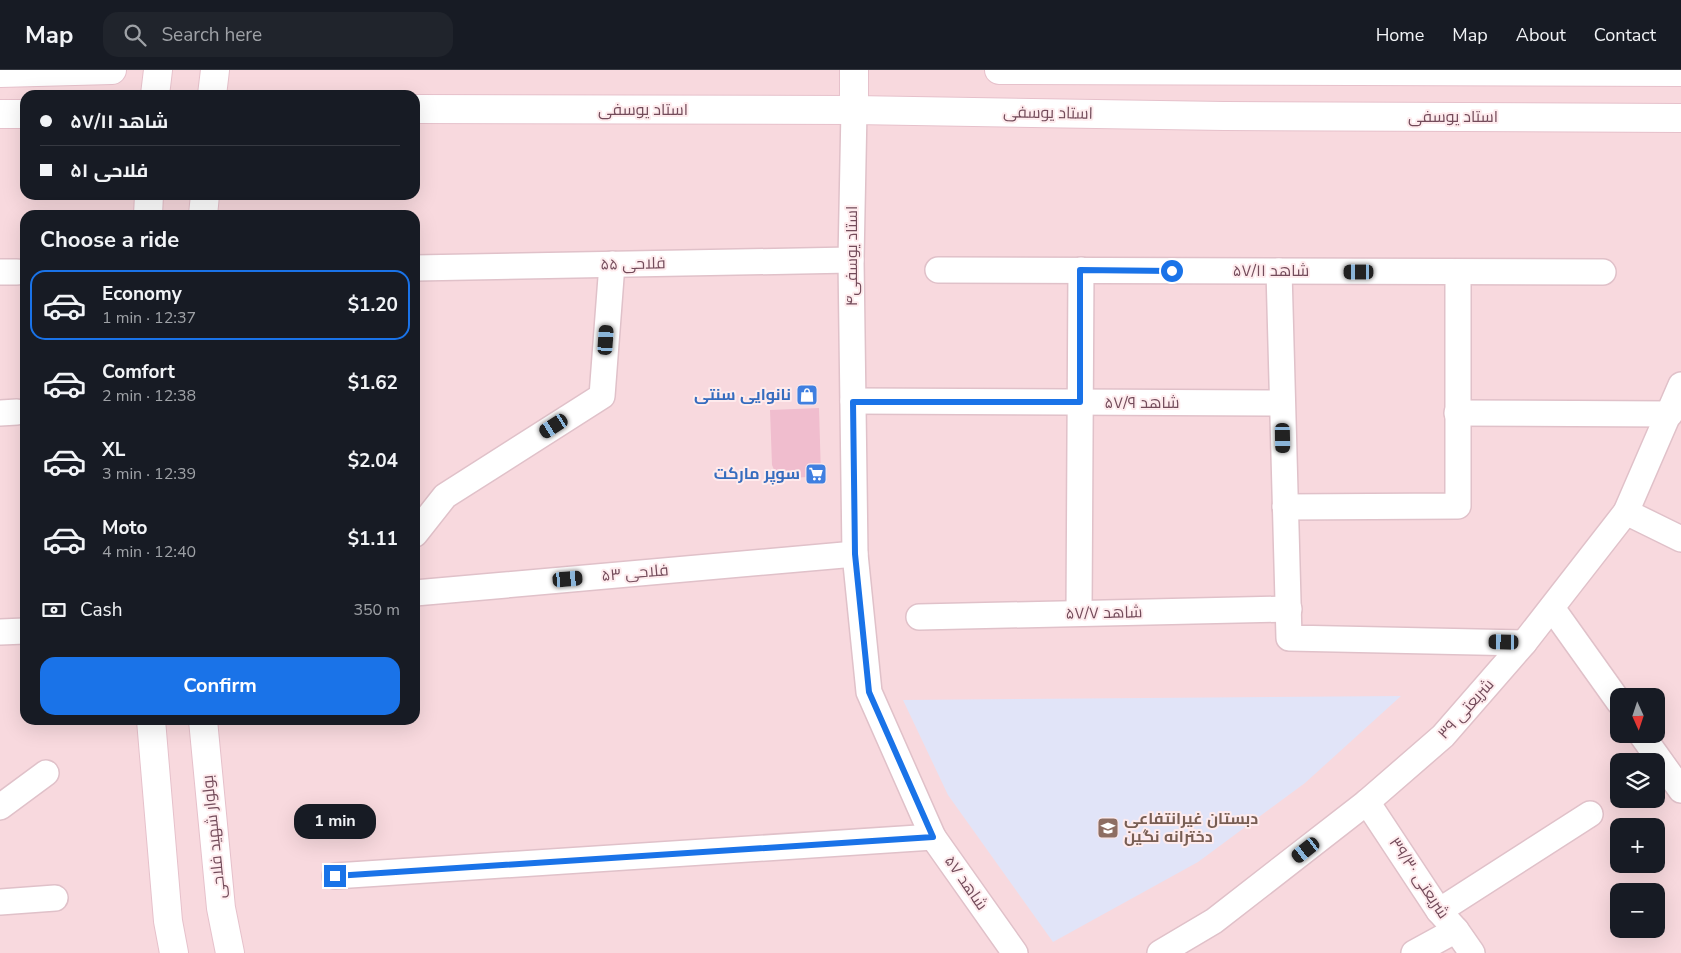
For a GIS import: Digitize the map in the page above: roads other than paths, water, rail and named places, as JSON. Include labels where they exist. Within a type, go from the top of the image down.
[{"type":"street","points":[[0,73],[112,70]]},
{"type":"street","points":[[156,90],[158,70]]},
{"type":"street","points":[[212,90],[214,70]]},
{"type":"street","points":[[854,70],[854,110]]},
{"type":"street","points":[[999,70],[1681,72]]},
{"type":"street","name":"استاد یوسفی","points":[[420,109],[854,110],[1224,116],[1681,118]]},
{"type":"street","name":"استاد یوسفی۴","points":[[853,402],[850,260],[854,110]]},
{"type":"street","points":[[0,114],[20,114]]},
{"type":"street","name":"فلاحی ۵۵","points":[[420,268],[850,260]]},
{"type":"street","points":[[420,528],[445,496],[602,396],[612,264]]},
{"type":"street","name":"شاهد ۵۷/۱۱","points":[[938,270],[1604,272]]},
{"type":"street","points":[[1079,613],[1080,270]]},
{"type":"street","points":[[1279,271],[1289,638],[1524,643]]},
{"type":"street","points":[[1285,507],[1458,506],[1458,272]]},
{"type":"street","name":"شریعتی ۳۹","points":[[1160,953],[1214,921],[1367,802],[1443,736],[1524,643],[1626,512],[1681,385]]},
{"type":"street","name":"شاهد ۵۷/۹","points":[[853,402],[1282,403]]},
{"type":"street","name":"شاهد ۵۷","points":[[853,402],[855,554],[869,692],[933,837],[1015,953]]},
{"type":"street","points":[[1457,413],[1670,414]]},
{"type":"street","points":[[1626,512],[1681,539]]},
{"type":"street","name":"فلاحی ۵۳","points":[[420,593],[855,554]]},
{"type":"street","points":[[1552,608],[1610,689]]},
{"type":"street","name":"شاهد ۵۷/۷","points":[[919,616],[1289,609]]},
{"type":"street","points":[[0,632],[20,631]]},
{"type":"street","points":[[151,725],[168,921],[174,953]]},
{"type":"street","name":"بولوار شهید فلاحی","points":[[203,725],[221,908],[230,953]]},
{"type":"street","points":[[1647,743],[1681,790]]},
{"type":"street","points":[[0,807],[46,773]]},
{"type":"street","name":"شریعتی ۳۹/۳۰","points":[[1367,802],[1439,911],[1456,930],[1472,953]]},
{"type":"street","points":[[1439,911],[1590,814]]},
{"type":"street","points":[[335,876],[933,837]]},
{"type":"street","points":[[0,902],[55,898]]},
{"type":"street","points":[[1414,953],[1456,930]]},
{"type":"place","name":"نانوایی سنتی","points":[[807,395]]},
{"type":"place","name":"سوپر مارکت","points":[[816,474]]},
{"type":"place","name":"دبستان غیرانتفاعی دخترانه نگین","points":[[1108,828]]}]
